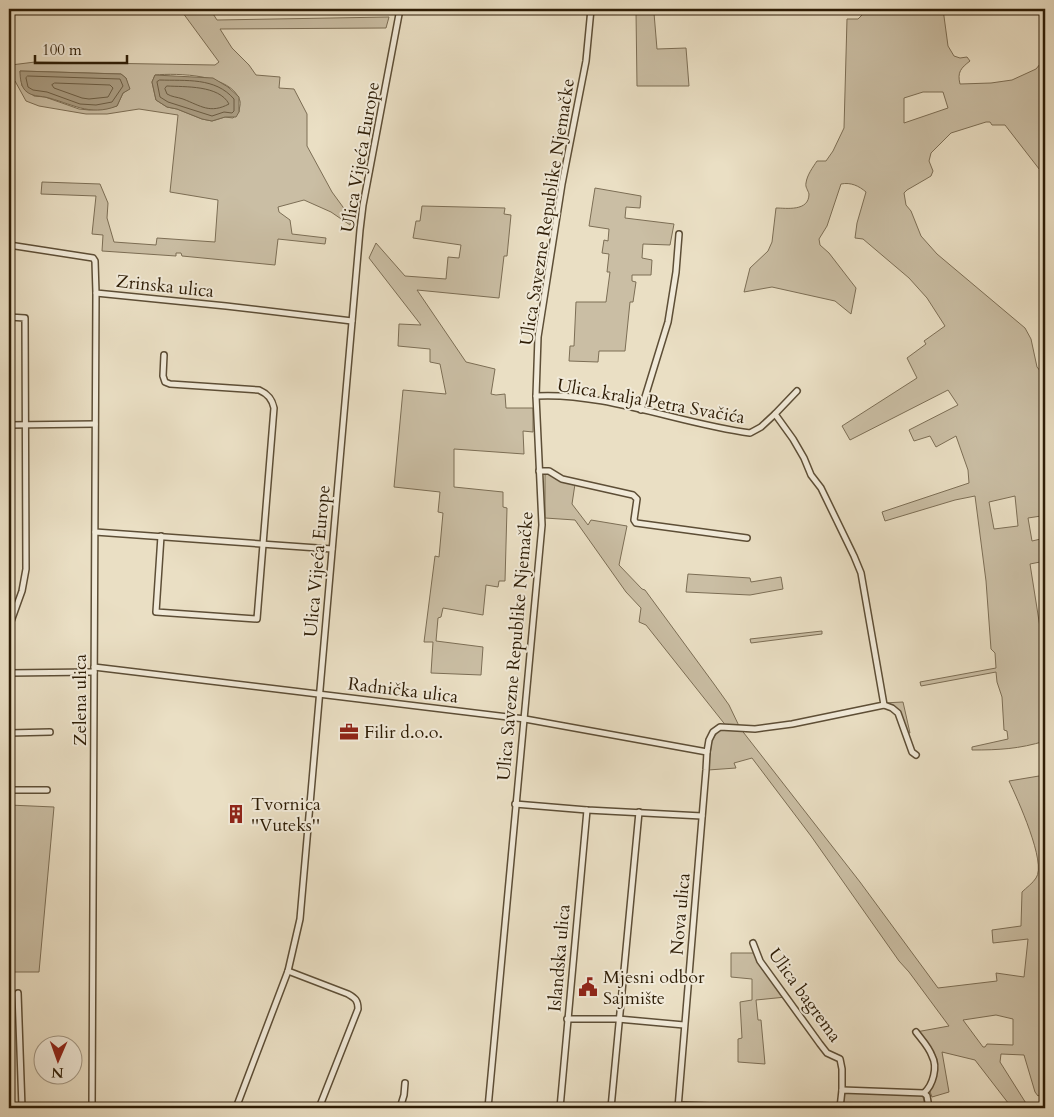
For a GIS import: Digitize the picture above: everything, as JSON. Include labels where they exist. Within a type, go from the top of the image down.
[{"type":"street","name":"Ulica Vijeća Europe","points":[[236,1108],[288,971],[301,913],[363,205],[400,9]]},
{"type":"street","name":"Ulica Savezne Republike Njemačke","points":[[488,1108],[542,525],[536,396],[538,337],[562,184],[586,61],[591,9]]},
{"type":"street","points":[[641,410],[668,322],[674,291],[679,234]]},
{"type":"street","name":"Zrinska ulica","points":[[9,245],[93,258],[96,261],[96,293],[352,321]]},
{"type":"street","name":"Zelena ulica","points":[[92,1108],[96,293]]},
{"type":"street","points":[[9,316],[25,318],[26,569],[22,591],[9,627]]},
{"type":"street","points":[[161,536],[156,612],[257,619],[273,402],[269,396],[259,390],[170,384],[165,382],[163,376],[164,356]]},
{"type":"street","name":"Ulica kralja Petra Svačića","points":[[536,396],[573,397],[750,433],[761,427],[797,391]]},
{"type":"street","points":[[775,414],[804,458],[811,475],[821,488],[858,564],[864,585],[883,702]]},
{"type":"street","points":[[9,425],[95,424]]},
{"type":"street","points":[[539,471],[549,472],[562,479],[634,495],[637,499],[634,520],[636,523],[747,538]]},
{"type":"street","points":[[95,532],[332,549]]},
{"type":"street","name":"Radnička ulica","points":[[9,673],[94,669],[320,694],[525,719],[706,752]]},
{"type":"street","points":[[706,752],[709,740],[720,727],[755,729],[792,724],[883,702],[896,710],[912,752],[916,755]]},
{"type":"street","points":[[9,733],[50,732]]},
{"type":"street","name":"Nova ulica","points":[[678,1107],[706,752]]},
{"type":"street","points":[[9,790],[47,790]]},
{"type":"street","points":[[515,804],[702,816]]},
{"type":"street","name":"Islandska ulica","points":[[560,1108],[586,810]]},
{"type":"street","points":[[611,1108],[639,812]]},
{"type":"street","name":"Ulica bagrema","points":[[753,943],[760,960],[820,1044],[827,1053],[840,1059],[842,1069],[840,1108]]},
{"type":"street","points":[[288,971],[348,994],[355,998],[358,1004],[358,1009],[319,1108]]},
{"type":"street","points":[[18,992],[22,1108]]},
{"type":"street","points":[[567,1019],[618,1019],[684,1025]]},
{"type":"street","points":[[916,1032],[934,1060],[932,1083],[924,1094]]},
{"type":"street","points":[[400,1108],[405,1083]]},
{"type":"street","points":[[842,1090],[924,1094]]},
{"type":"street","points":[[924,1094],[929,1108]]},
{"type":"street","points":[[678,1107],[768,1108]]},
{"type":"shaded area","points":[[180,9],[210,9],[217,20],[389,17],[386,28],[220,29],[232,48],[256,75],[280,77],[279,88],[294,89],[307,114],[307,146],[332,192],[351,218],[350,225],[331,212],[304,200],[278,207],[279,212],[290,220],[292,234],[326,238],[325,244],[278,239],[275,265],[182,256],[181,253],[176,253],[176,256],[102,251],[103,235],[92,234],[96,196],[41,194],[42,182],[100,184],[108,203],[107,218],[114,242],[156,245],[157,238],[215,242],[218,200],[170,192],[178,115],[139,109],[107,114],[86,114],[39,106],[26,101],[15,81],[10,80],[11,65],[35,62],[215,65],[219,62]],"holes":[[[20,71],[121,74],[126,78],[129,89],[123,93],[117,106],[103,109],[79,109],[45,97],[34,96],[22,86]],[[155,75],[189,75],[215,80],[235,92],[240,102],[239,112],[233,118],[225,117],[212,121],[167,107],[156,100],[152,82]]]},
{"type":"shaded area","points":[[862,9],[943,9],[948,46],[954,56],[960,58],[967,57],[970,61],[960,71],[960,84],[1012,80],[1036,69],[1045,58],[1045,174],[1043,174],[1005,125],[992,125],[990,122],[986,122],[951,133],[931,153],[929,161],[933,171],[931,176],[904,193],[906,205],[911,211],[921,236],[937,254],[1025,328],[1031,339],[1037,367],[1045,377],[1045,535],[1042,529],[1041,516],[1028,518],[1032,541],[1045,538],[1045,561],[1030,564],[1045,659],[1045,741],[1036,744],[991,750],[972,750],[972,747],[1008,739],[1007,731],[1004,730],[1002,697],[996,672],[921,686],[920,682],[996,668],[995,653],[991,649],[986,581],[975,496],[885,521],[882,512],[969,483],[968,470],[956,436],[936,447],[930,436],[914,441],[909,430],[958,405],[948,390],[850,440],[842,426],[917,378],[907,358],[926,344],[924,341],[945,326],[927,298],[909,278],[863,239],[855,238],[857,223],[866,192],[855,185],[841,184],[827,226],[819,239],[820,245],[829,253],[856,288],[851,314],[835,301],[772,287],[744,292],[750,268],[768,251],[772,242],[776,208],[796,208],[805,204],[809,194],[806,184],[809,174],[817,161],[826,161],[844,128],[847,19],[858,19],[862,15]],"holes":[[[923,92],[943,92],[948,108],[904,123],[904,98]],[[1015,496],[1018,526],[994,529],[989,502]]]},
{"type":"shaded area","points":[[636,12],[654,13],[657,49],[686,48],[689,86],[637,86]]},
{"type":"shaded area","points":[[595,188],[641,196],[640,208],[626,207],[625,218],[674,224],[670,245],[643,244],[642,258],[652,260],[651,275],[632,275],[632,281],[636,282],[633,302],[630,302],[625,351],[599,351],[598,362],[569,361],[570,346],[574,346],[576,302],[606,302],[610,272],[607,272],[609,254],[602,253],[604,240],[608,241],[609,229],[589,226]]},
{"type":"shaded area","points":[[422,206],[505,208],[504,214],[511,215],[507,256],[504,256],[499,298],[417,290],[466,362],[495,369],[491,394],[505,394],[506,408],[533,408],[533,432],[523,431],[524,454],[454,449],[454,487],[503,492],[503,507],[507,508],[505,581],[499,581],[498,587],[486,585],[483,615],[443,608],[441,617],[438,618],[436,641],[483,647],[481,675],[431,673],[433,642],[424,642],[435,556],[439,557],[443,513],[438,512],[440,492],[394,487],[403,390],[446,394],[440,364],[430,362],[430,349],[398,346],[399,324],[421,325],[369,258],[376,243],[405,276],[446,279],[448,257],[459,258],[461,245],[413,238],[416,221],[420,221]]},
{"type":"shaded area","points":[[548,473],[556,479],[575,484],[572,504],[588,525],[591,520],[627,526],[619,565],[645,590],[729,705],[740,728],[860,882],[938,988],[997,981],[996,973],[1024,977],[1028,939],[993,943],[992,930],[1021,926],[1022,892],[1035,880],[1038,870],[1038,859],[1030,830],[1009,781],[1045,775],[1045,1097],[1043,1093],[1038,1096],[1035,1092],[1024,1055],[1001,1054],[1000,1062],[1029,1108],[1012,1108],[975,1060],[942,1052],[949,1092],[932,1097],[929,1089],[934,1060],[916,1032],[949,1026],[899,961],[811,836],[752,758],[734,763],[736,768],[708,770],[712,740],[719,730],[727,727],[646,625],[639,622],[641,608],[626,592],[575,520],[545,518],[545,475]],"holes":[[[996,1015],[1013,1019],[1013,1045],[987,1044],[985,1047],[983,1047],[963,1020]]]},
{"type":"shaded area","points":[[688,574],[750,578],[751,582],[781,577],[783,589],[750,595],[686,592]]},
{"type":"shaded area","points":[[822,631],[822,634],[751,643],[750,639]]},
{"type":"shaded area","points":[[903,702],[910,733],[906,733],[898,713],[883,703]]},
{"type":"shaded area","points":[[9,805],[54,807],[39,972],[9,972]]},
{"type":"shaded area","points":[[731,953],[757,953],[786,997],[756,1000],[758,1020],[761,1020],[765,1064],[738,1062],[738,1039],[742,1038],[740,1002],[752,1000],[752,979],[731,977]]},
{"type":"shaded area","points":[[844,1092],[921,1095],[926,1108],[843,1108]]},
{"type":"water","points":[[20,71],[121,74],[126,78],[130,89],[123,93],[117,106],[107,109],[89,110],[29,93],[22,85]]},
{"type":"water","points":[[155,75],[213,78],[228,87],[239,97],[239,112],[236,117],[225,117],[212,121],[167,107],[156,100],[152,82]]},
{"type":"place","name":"Filir d.o.o.","points":[[349,732]]},
{"type":"place","name":"Tvornica ''Vuteks''","points":[[236,814]]},
{"type":"place","name":"Mjesni odbor Sajmište","points":[[588,987]]}]
